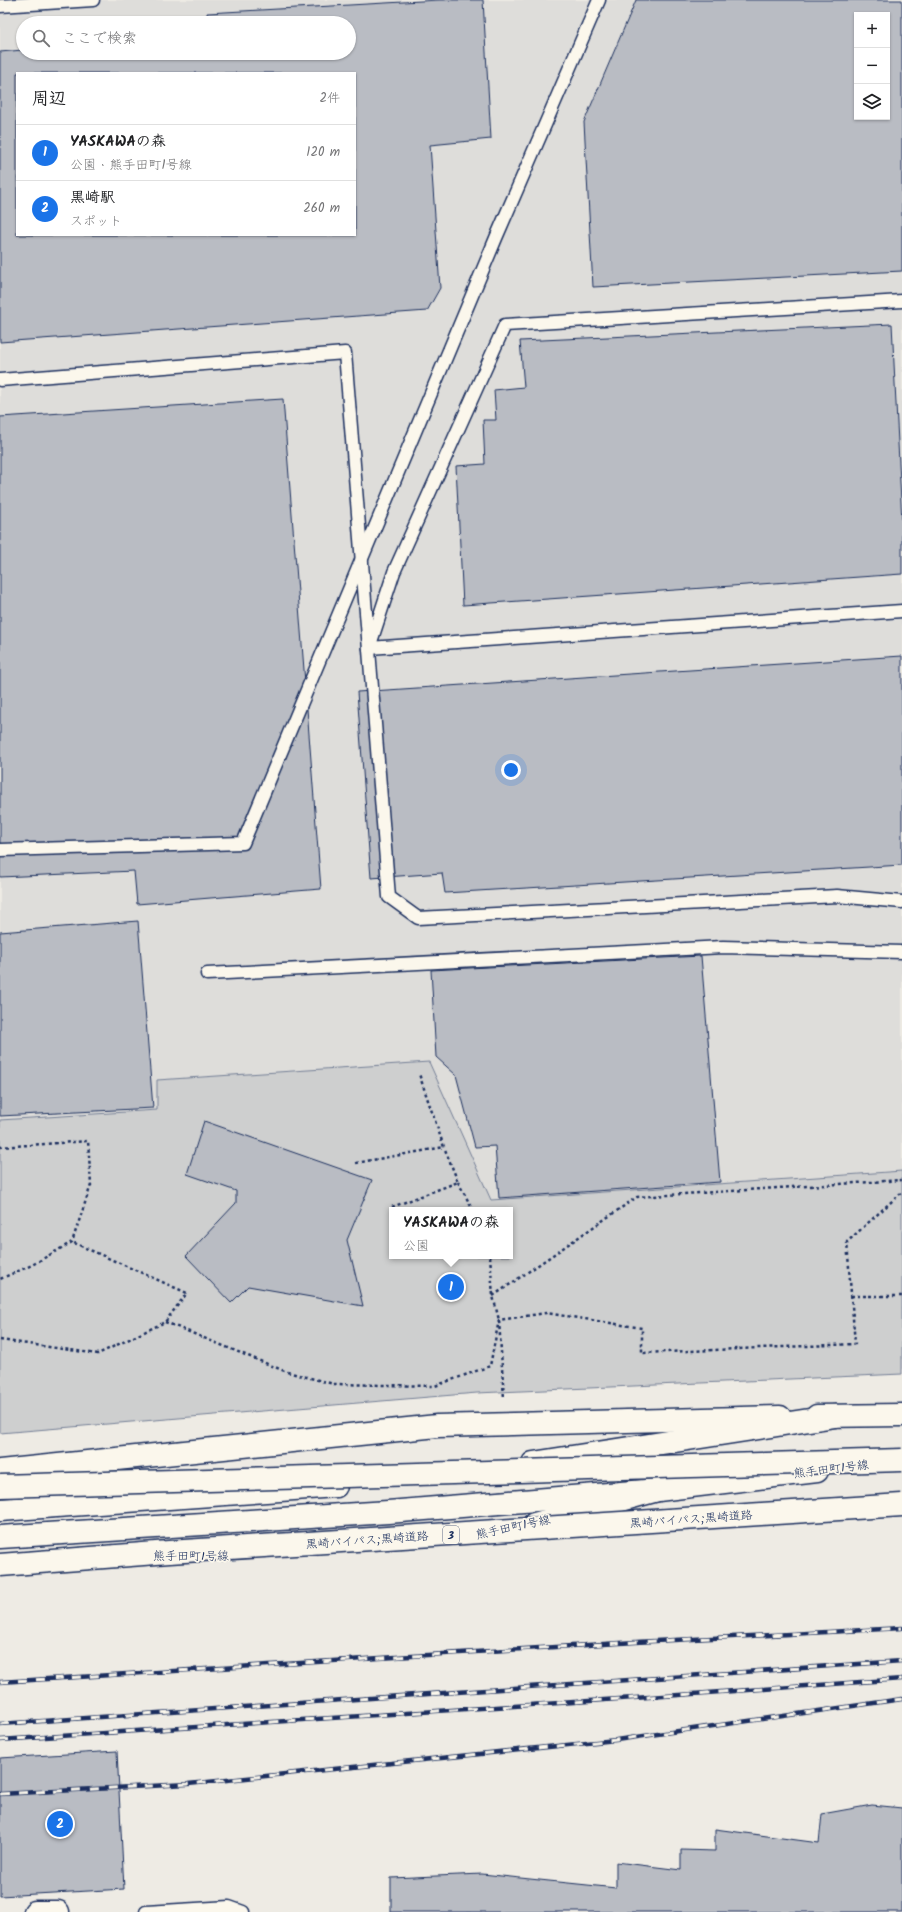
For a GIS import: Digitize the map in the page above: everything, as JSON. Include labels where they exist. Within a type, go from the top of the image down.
[{"type":"main road","points":[[0,1471],[437,1426],[902,1415]]},
{"type":"main road","points":[[0,1510],[371,1483],[526,1465],[836,1416]]},
{"type":"main road","points":[[0,1486],[902,1460]]},
{"type":"main road","name":"熊手田町1号線","points":[[0,1556],[236,1556],[427,1544],[533,1524],[658,1490],[902,1460]]},
{"type":"main road","points":[[0,1537],[388,1512],[658,1490]]},
{"type":"main road","name":"黒崎バイパス;黒崎道路","points":[[0,1565],[170,1552],[902,1505]]},
{"type":"main road","points":[[34,1912],[58,1912]]},
{"type":"lane","points":[[0,6],[93,0]]},
{"type":"lane","points":[[0,850],[243,843],[496,238],[599,0]]},
{"type":"lane","points":[[369,648],[394,572],[505,325],[902,301]]},
{"type":"lane","points":[[0,380],[345,353],[389,897],[418,918],[837,896],[902,902]]},
{"type":"lane","points":[[369,648],[902,611]]},
{"type":"lane","points":[[206,974],[723,947],[902,952]]},
{"type":"lane","points":[[146,1912],[229,1907],[243,1912]]},
{"type":"path","points":[[419,1074],[444,1147],[458,1182],[471,1207]]},
{"type":"path","points":[[0,1147],[88,1141],[91,1185],[72,1242],[32,1265],[0,1279]]},
{"type":"path","points":[[356,1163],[444,1147]]},
{"type":"path","points":[[493,1296],[637,1197],[902,1180]]},
{"type":"path","points":[[392,1207],[458,1182]]},
{"type":"path","points":[[499,1320],[546,1313],[642,1328],[642,1353],[855,1344],[847,1242],[902,1192]]},
{"type":"path","points":[[0,1340],[98,1354],[165,1322],[187,1293],[72,1242]]},
{"type":"path","points":[[490,1259],[493,1296],[499,1320],[504,1399]]},
{"type":"path","points":[[851,1296],[902,1296]]},
{"type":"path","points":[[165,1322],[287,1372],[334,1384],[435,1386],[490,1366],[499,1320]]},
{"type":"shaded area","points":[[0,0],[902,0],[902,1374],[477,1393],[0,1433]]},
{"type":"shaded area","points":[[429,1062],[491,1200],[902,1171],[902,1374],[477,1393],[0,1433],[0,1120],[157,1110],[157,1080]]},
{"type":"building","points":[[439,0],[483,0],[491,139],[430,145],[440,288],[427,311],[0,342],[0,52],[16,51],[16,60],[356,60],[356,16],[207,16],[207,13]]},
{"type":"building","points":[[636,0],[902,0],[902,271],[593,287],[584,122]]},
{"type":"building","points":[[892,324],[902,522],[902,574],[463,605],[456,466],[485,464],[483,420],[496,420],[494,390],[524,387],[520,341]]},
{"type":"building","points":[[283,399],[321,889],[137,904],[134,871],[0,877],[0,417]]},
{"type":"building","points":[[902,656],[902,865],[445,893],[442,873],[371,878],[357,692]]},
{"type":"building","points":[[138,921],[153,1108],[0,1116],[0,932]]},
{"type":"building","points":[[701,956],[720,1182],[499,1198],[495,1146],[475,1147],[456,1075],[436,1057],[431,970]]},
{"type":"building","points":[[204,1121],[372,1180],[347,1240],[363,1306],[248,1286],[231,1303],[186,1256],[236,1203],[236,1191],[187,1174]]},
{"type":"building","points":[[117,1751],[124,1889],[0,1896],[0,1758]]},
{"type":"building","points":[[872,1805],[902,1808],[902,1912],[391,1912],[391,1878],[482,1874],[616,1888],[616,1862],[681,1870],[681,1850],[715,1851],[715,1829],[819,1843],[822,1814]]},
{"type":"railway","points":[[0,1682],[636,1642],[902,1628]]},
{"type":"railway","points":[[0,1724],[902,1661]]},
{"type":"railway","points":[[0,1740],[902,1679]]},
{"type":"railway","points":[[0,1794],[188,1784],[616,1740],[902,1699]]},
{"type":"place","name":"YASKAWAの森","points":[[451,1287]]},
{"type":"place","name":"黒崎駅","points":[[60,1824]]}]
